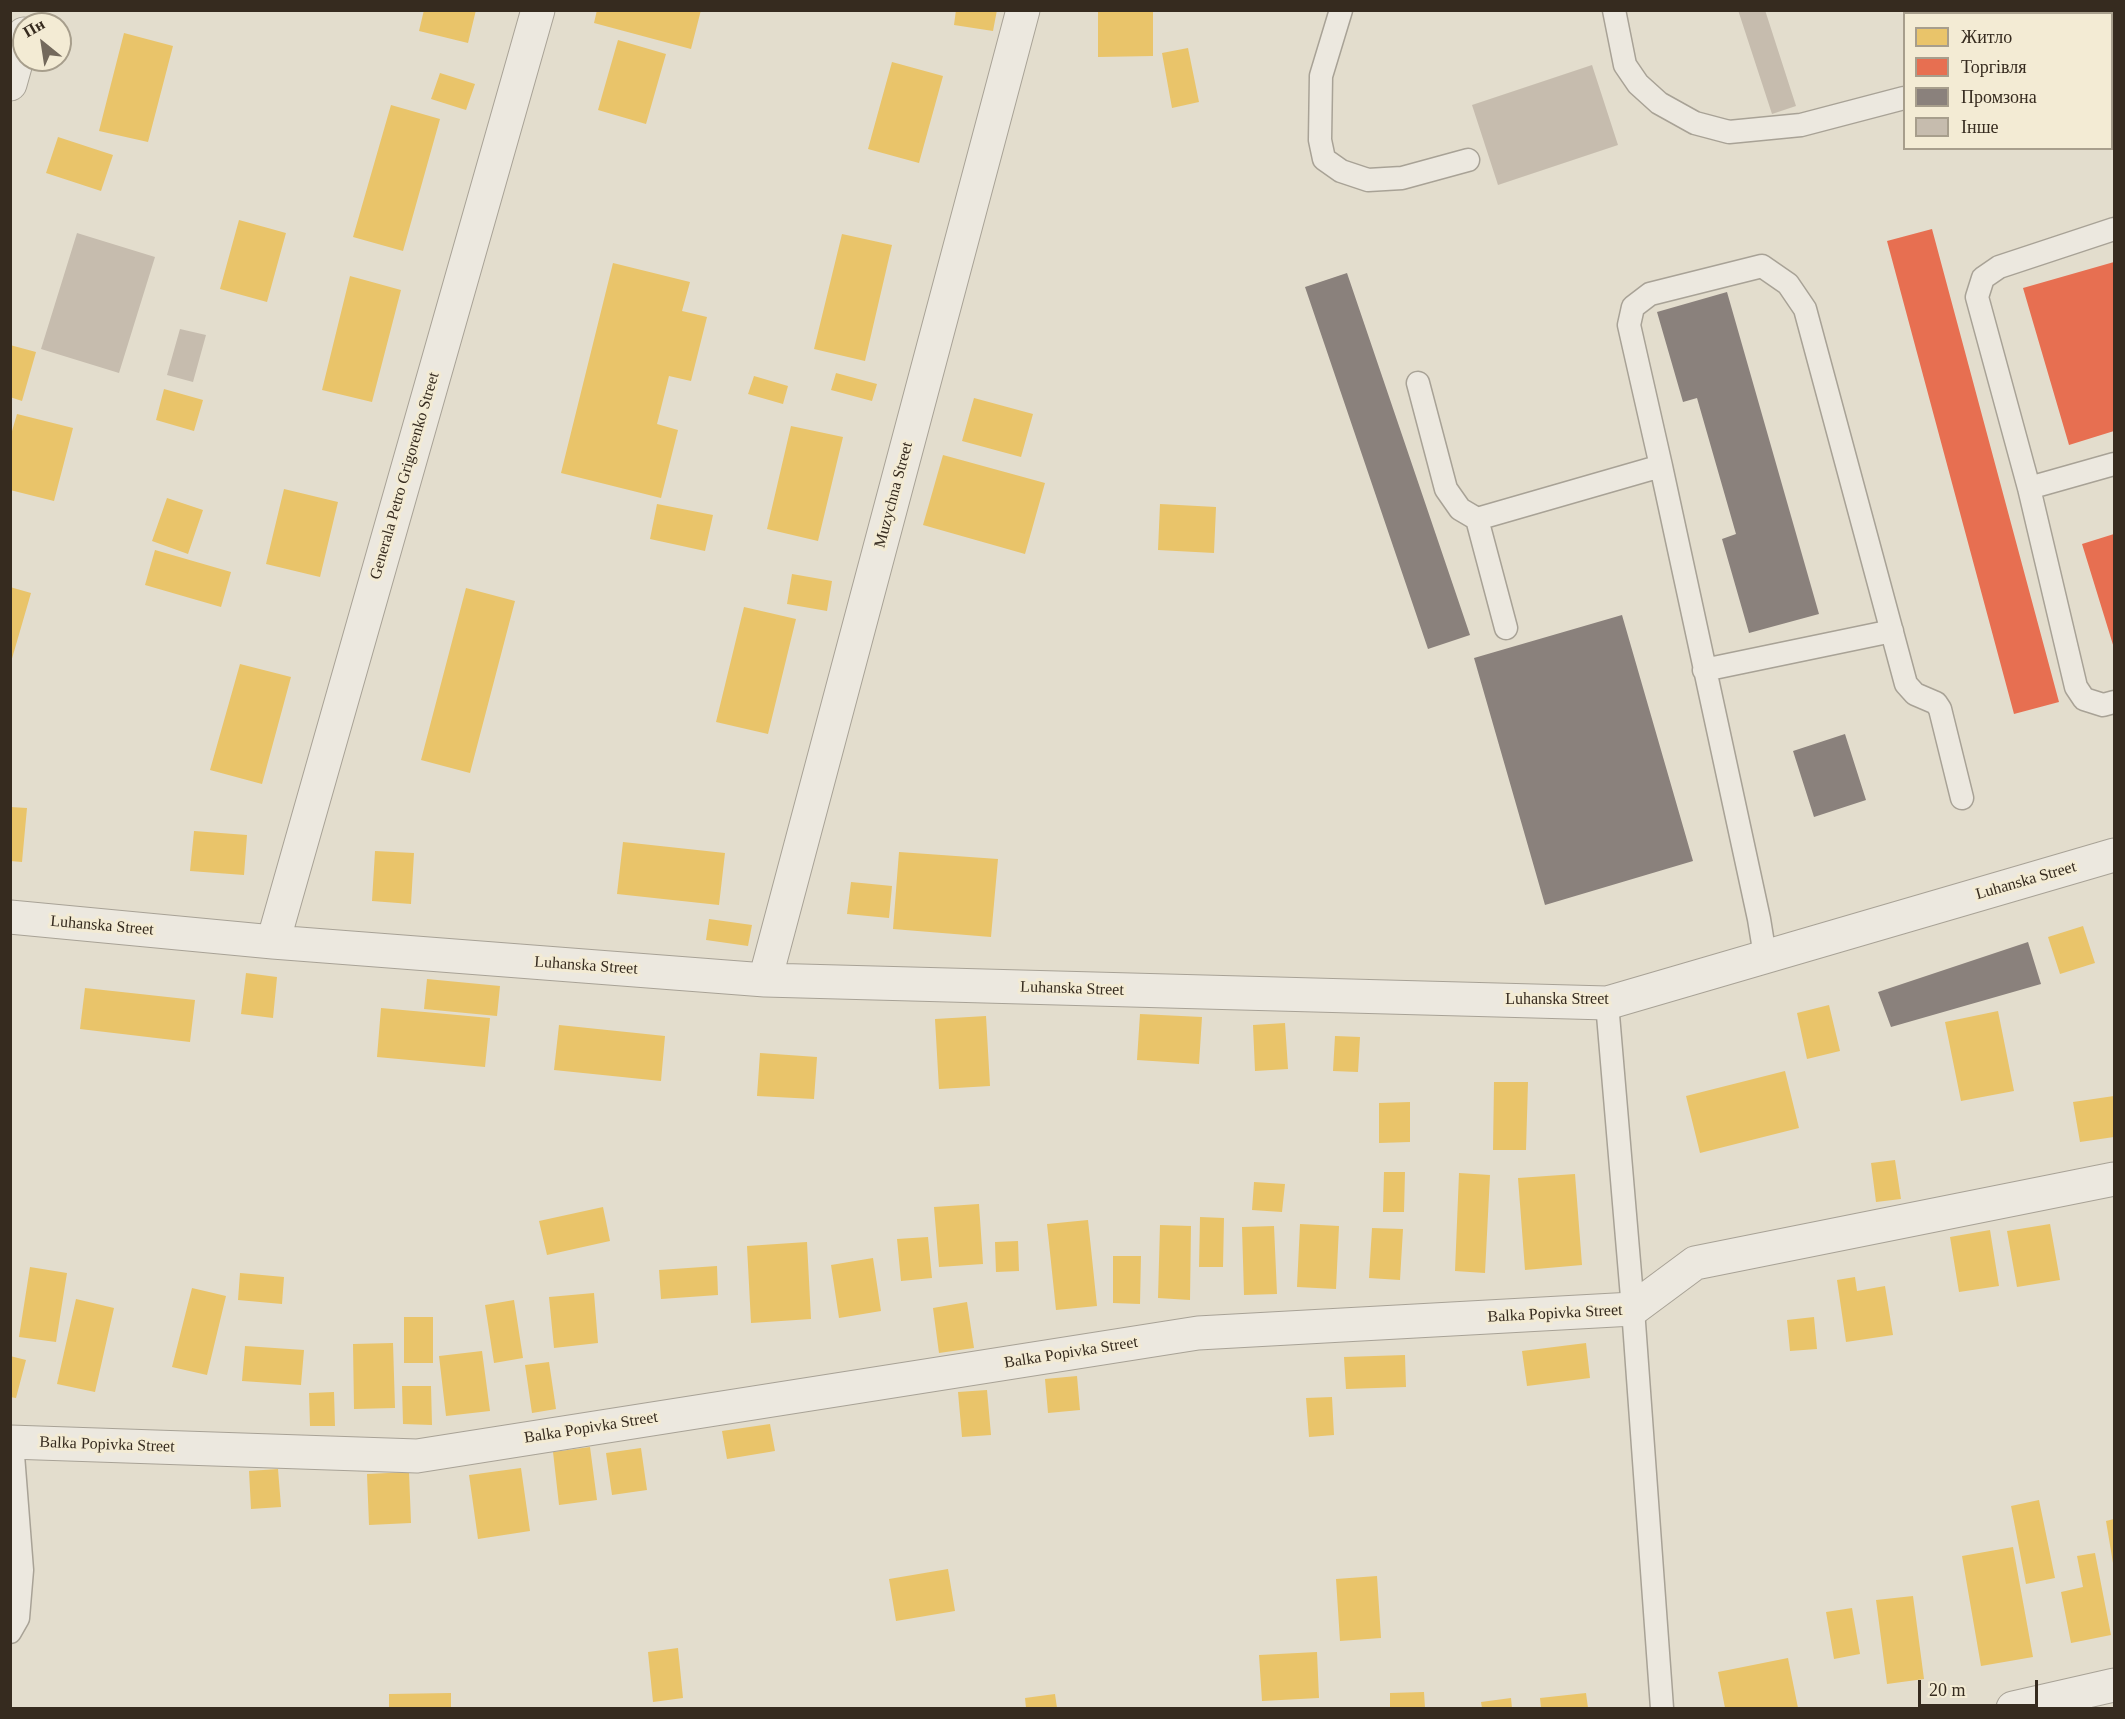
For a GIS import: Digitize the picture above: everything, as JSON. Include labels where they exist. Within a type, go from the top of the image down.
[{"type":"street","name":"Generala Petro Grigorenko Street","points":[[273,942],[538,10]]},
{"type":"street","name":"Muzychna Street","points":[[765,980],[1023,10]]},
{"type":"street","name":"Luhanska Street","points":[[10,917],[273,942],[765,980],[1607,1003],[2115,855]]},
{"type":"street","name":"Balka Popivka Street","points":[[11,1442],[417,1456],[1198,1333],[1633,1309],[1695,1263],[2115,1179]]},
{"type":"street","points":[[2013,1708],[2115,1686]]},
{"type":"lane","points":[[1341,10],[1321,75],[1320,140],[1324,159],[1341,171],[1368,180],[1402,178],[1468,160]]},
{"type":"lane","points":[[1614,10],[1625,65],[1638,84],[1659,103],[1695,123],[1729,132],[1801,125],[1903,99]]},
{"type":"lane","points":[[2115,229],[1999,267],[1983,278],[1977,297],[2029,488],[2076,687],[2084,699],[2103,705],[2115,702]]},
{"type":"lane","points":[[1765,956],[1629,325],[1633,307],[1650,294],[1762,266],[1788,284],[1805,309],[1909,689],[1936,703],[1940,709],[1962,798]]},
{"type":"lane","points":[[1418,383],[1446,489],[1460,509],[1477,519],[1506,628]]},
{"type":"lane","points":[[2029,488],[2115,464]]},
{"type":"lane","points":[[1477,519],[1661,466]]},
{"type":"lane","points":[[1704,670],[1892,631]]},
{"type":"lane","points":[[1607,1003],[1633,1309],[1662,1708]]},
{"type":"lane","points":[[10,1632],[18,1618],[22,1570],[11,1442]]},
{"type":"building: Житло","points":[[424,10],[476,10],[468,43],[419,31]]},
{"type":"building: Житло","points":[[597,10],[701,10],[691,49],[594,23]]},
{"type":"building: Житло","points":[[956,10],[997,10],[993,31],[954,25]]},
{"type":"building: Житло","points":[[1098,10],[1153,10],[1153,56],[1098,57]]},
{"type":"building: Житло","points":[[124,33],[173,46],[148,142],[99,131]]},
{"type":"building: Житло","points":[[618,40],[666,54],[646,124],[598,110]]},
{"type":"building: Житло","points":[[1188,48],[1199,102],[1172,108],[1162,53]]},
{"type":"building: Житло","points":[[892,62],[943,76],[919,163],[868,149]]},
{"type":"building: Житло","points":[[440,73],[475,84],[466,110],[431,99]]},
{"type":"building: Житло","points":[[391,105],[440,119],[403,251],[353,237]]},
{"type":"building: Житло","points":[[58,137],[113,155],[101,191],[46,173]]},
{"type":"building: Житло","points":[[239,220],[286,233],[267,302],[220,289]]},
{"type":"building: Житло","points":[[842,234],[892,245],[865,361],[814,349]]},
{"type":"building: Житло","points":[[613,263],[690,282],[682,311],[707,317],[691,381],[669,376],[657,424],[678,430],[661,498],[561,473]]},
{"type":"building: Житло","points":[[350,276],[401,290],[372,402],[322,390]]},
{"type":"building: Житло","points":[[10,345],[36,352],[22,401],[10,397]]},
{"type":"building: Житло","points":[[836,373],[877,384],[872,401],[831,390]]},
{"type":"building: Житло","points":[[754,376],[788,386],[783,404],[748,394]]},
{"type":"building: Житло","points":[[164,389],[203,400],[194,431],[156,420]]},
{"type":"building: Житло","points":[[974,398],[1033,414],[1021,457],[962,441]]},
{"type":"building: Житло","points":[[17,414],[73,428],[54,501],[10,490],[10,438]]},
{"type":"building: Житло","points":[[791,426],[843,437],[818,541],[767,529]]},
{"type":"building: Житло","points":[[943,455],[1045,483],[1025,554],[923,525]]},
{"type":"building: Житло","points":[[284,489],[338,502],[320,577],[266,564]]},
{"type":"building: Житло","points":[[167,498],[203,510],[188,554],[152,541]]},
{"type":"building: Житло","points":[[657,504],[713,515],[705,551],[650,539]]},
{"type":"building: Житло","points":[[1160,504],[1216,507],[1214,553],[1158,550]]},
{"type":"building: Житло","points":[[155,550],[231,572],[221,607],[145,585]]},
{"type":"building: Житло","points":[[792,574],[832,581],[827,611],[787,604]]},
{"type":"building: Житло","points":[[10,587],[31,593],[11,662],[10,661]]},
{"type":"building: Житло","points":[[466,588],[515,601],[470,773],[421,760]]},
{"type":"building: Житло","points":[[744,607],[796,619],[768,734],[716,722]]},
{"type":"building: Житло","points":[[240,664],[291,677],[262,784],[210,770]]},
{"type":"building: Житло","points":[[10,807],[27,808],[22,862],[10,861]]},
{"type":"building: Житло","points":[[194,831],[247,835],[244,875],[190,871]]},
{"type":"building: Житло","points":[[623,842],[725,853],[719,905],[617,894]]},
{"type":"building: Житло","points":[[375,851],[414,853],[411,904],[372,901]]},
{"type":"building: Житло","points":[[899,852],[998,859],[991,937],[893,929]]},
{"type":"building: Житло","points":[[851,882],[892,886],[889,918],[847,914]]},
{"type":"building: Житло","points":[[709,919],[752,925],[748,946],[706,940]]},
{"type":"building: Житло","points":[[2083,926],[2095,963],[2060,974],[2048,937]]},
{"type":"building: Житло","points":[[246,973],[277,977],[273,1018],[241,1014]]},
{"type":"building: Житло","points":[[427,979],[500,986],[497,1016],[424,1009]]},
{"type":"building: Житло","points":[[85,988],[195,1000],[190,1042],[80,1029]]},
{"type":"building: Житло","points":[[1829,1005],[1840,1051],[1807,1059],[1797,1013]]},
{"type":"building: Житло","points":[[381,1008],[490,1018],[485,1067],[377,1057]]},
{"type":"building: Житло","points":[[1998,1011],[2014,1091],[1961,1101],[1945,1022]]},
{"type":"building: Житло","points":[[1140,1014],[1202,1017],[1199,1064],[1137,1060]]},
{"type":"building: Житло","points":[[986,1016],[990,1086],[939,1089],[935,1019]]},
{"type":"building: Житло","points":[[1285,1023],[1288,1069],[1255,1071],[1253,1025]]},
{"type":"building: Житло","points":[[559,1025],[665,1036],[661,1081],[554,1070]]},
{"type":"building: Житло","points":[[1335,1036],[1360,1037],[1358,1072],[1333,1071]]},
{"type":"building: Житло","points":[[760,1053],[817,1057],[814,1099],[757,1096]]},
{"type":"building: Житло","points":[[1785,1071],[1799,1128],[1700,1153],[1686,1096]]},
{"type":"building: Житло","points":[[1494,1082],[1528,1082],[1526,1150],[1493,1150]]},
{"type":"building: Житло","points":[[2114,1096],[2114,1137],[2080,1142],[2073,1102]]},
{"type":"building: Житло","points":[[1410,1102],[1410,1142],[1379,1143],[1379,1103]]},
{"type":"building: Житло","points":[[1895,1160],[1901,1199],[1876,1202],[1871,1163]]},
{"type":"building: Житло","points":[[1384,1172],[1405,1172],[1404,1212],[1383,1212]]},
{"type":"building: Житло","points":[[1459,1173],[1490,1175],[1485,1273],[1455,1271]]},
{"type":"building: Житло","points":[[1575,1174],[1582,1265],[1525,1270],[1518,1178]]},
{"type":"building: Житло","points":[[1254,1182],[1285,1184],[1282,1212],[1252,1210]]},
{"type":"building: Житло","points":[[979,1204],[983,1264],[939,1267],[934,1207]]},
{"type":"building: Житло","points":[[603,1207],[610,1241],[547,1255],[539,1221]]},
{"type":"building: Житло","points":[[1200,1217],[1224,1218],[1223,1267],[1199,1267]]},
{"type":"building: Житло","points":[[1088,1220],[1097,1306],[1056,1310],[1047,1224]]},
{"type":"building: Житло","points":[[1300,1224],[1339,1226],[1336,1289],[1297,1287]]},
{"type":"building: Житло","points":[[2050,1224],[2060,1280],[2017,1287],[2007,1231]]},
{"type":"building: Житло","points":[[1160,1225],[1191,1226],[1190,1300],[1158,1298]]},
{"type":"building: Житло","points":[[1274,1226],[1277,1294],[1244,1295],[1242,1227]]},
{"type":"building: Житло","points":[[1372,1228],[1403,1229],[1400,1280],[1369,1278]]},
{"type":"building: Житло","points":[[1990,1230],[1999,1286],[1959,1292],[1950,1237]]},
{"type":"building: Житло","points":[[928,1237],[932,1278],[901,1281],[897,1239]]},
{"type":"building: Житло","points":[[1018,1241],[1019,1271],[996,1272],[995,1242]]},
{"type":"building: Житло","points":[[807,1242],[811,1319],[751,1323],[747,1246]]},
{"type":"building: Житло","points":[[1113,1256],[1141,1256],[1140,1304],[1113,1303]]},
{"type":"building: Житло","points":[[873,1258],[881,1311],[839,1318],[831,1265]]},
{"type":"building: Житло","points":[[717,1266],[718,1295],[661,1299],[659,1270]]},
{"type":"building: Житло","points":[[30,1267],[67,1273],[56,1342],[19,1337]]},
{"type":"building: Житло","points":[[240,1273],[284,1277],[282,1304],[238,1300]]},
{"type":"building: Житло","points":[[1855,1277],[1857,1291],[1885,1286],[1893,1335],[1846,1342],[1837,1280]]},
{"type":"building: Житло","points":[[192,1288],[226,1296],[207,1375],[172,1367]]},
{"type":"building: Житло","points":[[594,1293],[598,1343],[554,1348],[549,1297]]},
{"type":"building: Житло","points":[[76,1299],[114,1308],[95,1392],[57,1384]]},
{"type":"building: Житло","points":[[514,1300],[523,1358],[494,1363],[485,1305]]},
{"type":"building: Житло","points":[[967,1302],[974,1348],[939,1353],[933,1308]]},
{"type":"building: Житло","points":[[404,1317],[433,1317],[433,1363],[404,1363]]},
{"type":"building: Житло","points":[[1814,1317],[1817,1349],[1790,1351],[1787,1320]]},
{"type":"building: Житло","points":[[393,1343],[395,1408],[354,1409],[353,1344]]},
{"type":"building: Житло","points":[[1586,1343],[1590,1378],[1527,1386],[1522,1351]]},
{"type":"building: Житло","points":[[245,1346],[304,1350],[301,1385],[242,1381]]},
{"type":"building: Житло","points":[[482,1351],[490,1411],[446,1416],[439,1356]]},
{"type":"building: Житло","points":[[1405,1355],[1406,1387],[1346,1389],[1344,1357]]},
{"type":"building: Житло","points":[[10,1356],[26,1360],[16,1398],[10,1397]]},
{"type":"building: Житло","points":[[549,1362],[556,1409],[532,1413],[525,1365]]},
{"type":"building: Житло","points":[[1077,1376],[1080,1410],[1048,1413],[1045,1379]]},
{"type":"building: Житло","points":[[402,1386],[431,1386],[432,1425],[403,1424]]},
{"type":"building: Житло","points":[[987,1390],[991,1435],[962,1437],[958,1392]]},
{"type":"building: Житло","points":[[334,1392],[335,1426],[310,1426],[309,1393]]},
{"type":"building: Житло","points":[[1332,1397],[1334,1435],[1309,1437],[1306,1398]]},
{"type":"building: Житло","points":[[770,1424],[775,1451],[727,1459],[722,1431]]},
{"type":"building: Житло","points":[[590,1447],[597,1500],[559,1505],[553,1452]]},
{"type":"building: Житло","points":[[641,1448],[647,1490],[612,1495],[606,1453]]},
{"type":"building: Житло","points":[[521,1468],[530,1531],[478,1539],[469,1475]]},
{"type":"building: Житло","points":[[278,1469],[281,1507],[251,1509],[249,1471]]},
{"type":"building: Житло","points":[[409,1472],[411,1523],[369,1525],[367,1474]]},
{"type":"building: Житло","points":[[2039,1500],[2055,1578],[2026,1584],[2011,1506]]},
{"type":"building: Житло","points":[[2114,1519],[2114,1562],[2113,1563],[2106,1521]]},
{"type":"building: Житло","points":[[2013,1547],[2033,1657],[1981,1666],[1962,1556]]},
{"type":"building: Житло","points":[[2095,1553],[2111,1635],[2071,1643],[2061,1592],[2083,1587],[2077,1556]]},
{"type":"building: Житло","points":[[948,1569],[955,1611],[896,1621],[889,1579]]},
{"type":"building: Житло","points":[[1377,1576],[1381,1638],[1340,1641],[1336,1579]]},
{"type":"building: Житло","points":[[1913,1596],[1924,1679],[1887,1684],[1876,1600]]},
{"type":"building: Житло","points":[[1852,1608],[1860,1654],[1834,1659],[1826,1612]]},
{"type":"building: Житло","points":[[678,1648],[683,1698],[653,1702],[648,1652]]},
{"type":"building: Житло","points":[[1317,1652],[1319,1698],[1262,1701],[1259,1655]]},
{"type":"building: Житло","points":[[1788,1658],[1798,1708],[1725,1708],[1718,1672]]},
{"type":"building: Житло","points":[[1424,1692],[1425,1708],[1390,1708],[1390,1693]]},
{"type":"building: Житло","points":[[451,1693],[451,1708],[389,1708],[389,1694]]},
{"type":"building: Житло","points":[[1586,1693],[1588,1708],[1541,1708],[1540,1698]]},
{"type":"building: Житло","points":[[1055,1694],[1057,1708],[1026,1708],[1025,1698]]},
{"type":"building: Житло","points":[[1511,1698],[1512,1708],[1482,1708],[1481,1702]]},
{"type":"building: Торгівля","points":[[1932,229],[2059,702],[2014,714],[1887,241]]},
{"type":"building: Торгівля","points":[[2114,262],[2114,431],[2069,445],[2023,288]]},
{"type":"building: Торгівля","points":[[2114,534],[2114,648],[2082,544]]},
{"type":"building: Промзона","points":[[1347,273],[1470,635],[1428,649],[1305,287]]},
{"type":"building: Промзона","points":[[1727,292],[1819,614],[1749,633],[1722,539],[1736,534],[1697,398],[1683,402],[1657,312]]},
{"type":"building: Промзона","points":[[1622,615],[1693,861],[1545,905],[1474,658]]},
{"type":"building: Промзона","points":[[1845,734],[1866,800],[1814,817],[1793,751]]},
{"type":"building: Промзона","points":[[2028,942],[2041,984],[1891,1027],[1878,992]]},
{"type":"building: Інше","points":[[1738,10],[1765,10],[1796,106],[1772,114]]},
{"type":"building: Інше","points":[[1958,10],[1981,10],[1982,12],[1958,12]]},
{"type":"building: Інше","points":[[1592,65],[1618,145],[1498,185],[1472,105]]},
{"type":"building: Інше","points":[[77,233],[155,257],[119,373],[41,349]]},
{"type":"building: Інше","points":[[180,329],[206,335],[193,382],[167,375]]}]
